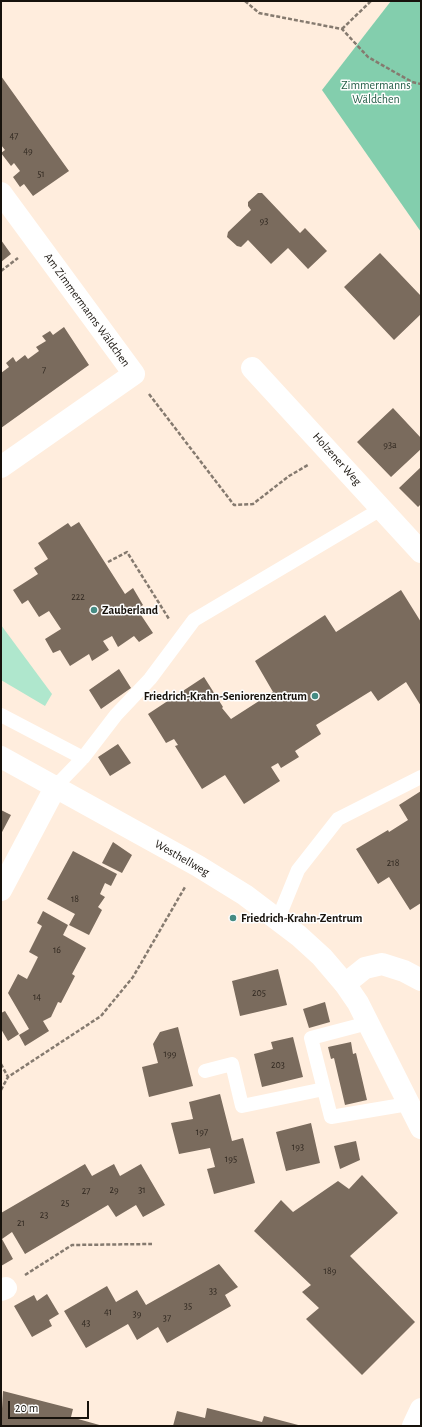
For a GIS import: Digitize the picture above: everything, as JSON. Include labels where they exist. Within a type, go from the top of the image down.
[{"type":"street","name":"Am Zimmermanns Wäldchen","points":[[1,193],[134,374],[1,467]]},
{"type":"street","name":"Holzener Weg","points":[[252,368],[331,452],[421,552]]},
{"type":"street","name":"Westhellweg","points":[[1,757],[56,786],[198,866],[245,895],[278,920],[322,958],[345,984],[358,1003],[421,1128]]},
{"type":"street","points":[[1,890],[56,786]]},
{"type":"street","points":[[345,984],[365,968],[382,964],[404,971],[421,980]]},
{"type":"street","points":[[412,1426],[421,1409]]},
{"type":"lane","points":[[56,786],[83,758],[116,715],[150,679],[194,620],[381,509]]},
{"type":"lane","points":[[1,715],[83,758]]},
{"type":"lane","points":[[278,920],[298,870],[338,819],[421,777]]},
{"type":"lane","points":[[368,1023],[311,1038],[331,1117],[408,1104]]},
{"type":"lane","points":[[205,1071],[232,1064],[242,1106],[324,1089]]},
{"type":"path","points":[[245,1],[259,13],[342,29],[368,57],[412,82],[421,84]]},
{"type":"path","points":[[342,29],[370,1]]},
{"type":"path","points":[[134,374],[234,505],[253,504],[289,476],[331,452]]},
{"type":"path","points":[[108,562],[127,552],[181,638]]},
{"type":"path","points":[[1,1090],[8,1077],[101,1016],[133,977],[198,866]]},
{"type":"path","points":[[1,1064],[8,1077]]},
{"type":"path","points":[[3,1289],[72,1245],[152,1244]]},
{"type":"green space","name":"Zimmermanns Wäldchen","points":[[391,1],[421,1],[421,232],[322,90]]},
{"type":"green space","points":[[1,625],[52,694],[45,706],[1,680]]},
{"type":"building","points":[[1,76],[69,171],[33,196],[24,184],[20,187],[13,177],[20,171],[14,163],[11,166],[1,153],[5,150],[1,145]]},
{"type":"building","points":[[258,193],[262,193],[300,233],[305,228],[327,251],[308,269],[288,248],[271,264],[248,240],[241,247],[237,246],[227,237],[228,232],[251,210],[248,206],[248,202]]},
{"type":"building","points":[[1,240],[11,254],[1,262]]},
{"type":"building","points":[[380,253],[421,296],[421,314],[394,340],[344,287]]},
{"type":"building","points":[[64,327],[89,365],[1,428],[1,373],[9,367],[6,363],[13,357],[16,362],[25,355],[28,359],[39,351],[36,347],[46,341],[42,336],[50,331],[53,335]]},
{"type":"building","points":[[393,408],[421,438],[421,449],[391,477],[357,442]]},
{"type":"building","points":[[421,467],[421,504],[418,507],[399,488]]},
{"type":"building","points":[[79,522],[125,594],[133,588],[143,605],[137,609],[153,633],[139,642],[134,636],[118,647],[112,636],[103,641],[109,650],[92,661],[89,654],[70,666],[60,650],[53,653],[45,639],[61,629],[49,611],[39,617],[28,600],[22,604],[13,590],[38,574],[34,568],[48,559],[38,543],[68,523],[71,527]]},
{"type":"building","name":"Friedrich-Krahn-Seniorenzentrum","points":[[401,590],[421,622],[421,706],[406,682],[378,701],[371,691],[316,725],[321,734],[295,751],[299,757],[281,768],[278,763],[271,767],[280,781],[244,804],[225,775],[202,789],[175,746],[178,745],[174,739],[166,743],[148,714],[204,677],[223,707],[222,708],[231,719],[273,692],[255,661],[325,615],[336,632]]},
{"type":"building","points":[[119,669],[131,688],[101,709],[89,690]]},
{"type":"building","points":[[118,744],[131,763],[110,776],[98,757]]},
{"type":"building","points":[[421,791],[421,903],[410,910],[389,877],[378,884],[356,849],[388,830],[389,832],[408,820],[399,805]]},
{"type":"building","points":[[1,810],[11,815],[1,834]]},
{"type":"building","points":[[113,842],[132,855],[122,873],[102,863]]},
{"type":"building","points":[[73,851],[117,874],[111,886],[105,883],[100,894],[105,897],[98,907],[102,910],[89,935],[69,925],[75,914],[47,899]]},
{"type":"building","points":[[43,911],[68,925],[63,935],[86,948],[72,974],[75,976],[61,1003],[58,1002],[51,1017],[43,1021],[49,1031],[25,1046],[19,1035],[29,1029],[8,993],[18,974],[27,979],[38,957],[29,952],[42,926],[37,923]]},
{"type":"building","points":[[278,969],[287,1005],[240,1016],[232,981]]},
{"type":"building","points":[[325,1002],[330,1022],[309,1028],[303,1009]]},
{"type":"building","points":[[5,1011],[19,1034],[8,1041],[1,1029],[1,1013]]},
{"type":"building","points":[[178,1027],[193,1086],[149,1097],[142,1067],[158,1063],[153,1044],[160,1032]]},
{"type":"building","points":[[293,1037],[303,1077],[262,1087],[254,1054],[273,1049],[271,1042]]},
{"type":"building","points":[[351,1042],[353,1054],[356,1053],[367,1100],[345,1105],[334,1058],[331,1059],[328,1047]]},
{"type":"building","points":[[220,1094],[232,1141],[243,1138],[255,1183],[214,1194],[207,1169],[215,1167],[210,1148],[179,1154],[171,1123],[193,1119],[189,1102]]},
{"type":"building","points":[[311,1123],[320,1163],[286,1171],[276,1132]]},
{"type":"building","points":[[356,1141],[360,1160],[340,1169],[334,1146]]},
{"type":"building","points":[[85,1164],[92,1176],[114,1164],[120,1176],[141,1164],[165,1205],[143,1217],[136,1205],[116,1217],[108,1205],[25,1254],[12,1232],[2,1239],[13,1259],[1,1266],[1,1213]]},
{"type":"building","points":[[362,1175],[398,1213],[350,1256],[415,1322],[362,1375],[306,1319],[319,1308],[302,1292],[311,1285],[254,1231],[281,1200],[293,1212],[338,1181],[349,1189]]},
{"type":"building","points":[[219,1264],[238,1287],[225,1295],[231,1306],[167,1343],[158,1327],[137,1340],[128,1324],[86,1348],[64,1311],[107,1286],[116,1302],[137,1290],[146,1305]]},
{"type":"building","points":[[47,1294],[59,1314],[49,1320],[52,1326],[32,1337],[14,1306],[34,1295],[37,1301]]},
{"type":"building","points":[[3,1391],[73,1409],[71,1417],[103,1426],[1,1426]]},
{"type":"building","points":[[207,1408],[262,1422],[264,1416],[302,1426],[173,1426],[177,1411],[205,1418]]},
{"type":"place","name":"Zauberland","points":[[94,610]]},
{"type":"place","name":"Friedrich-Krahn-Seniorenzentrum","points":[[315,696]]},
{"type":"place","name":"Friedrich-Krahn-Zentrum","points":[[233,918]]}]
